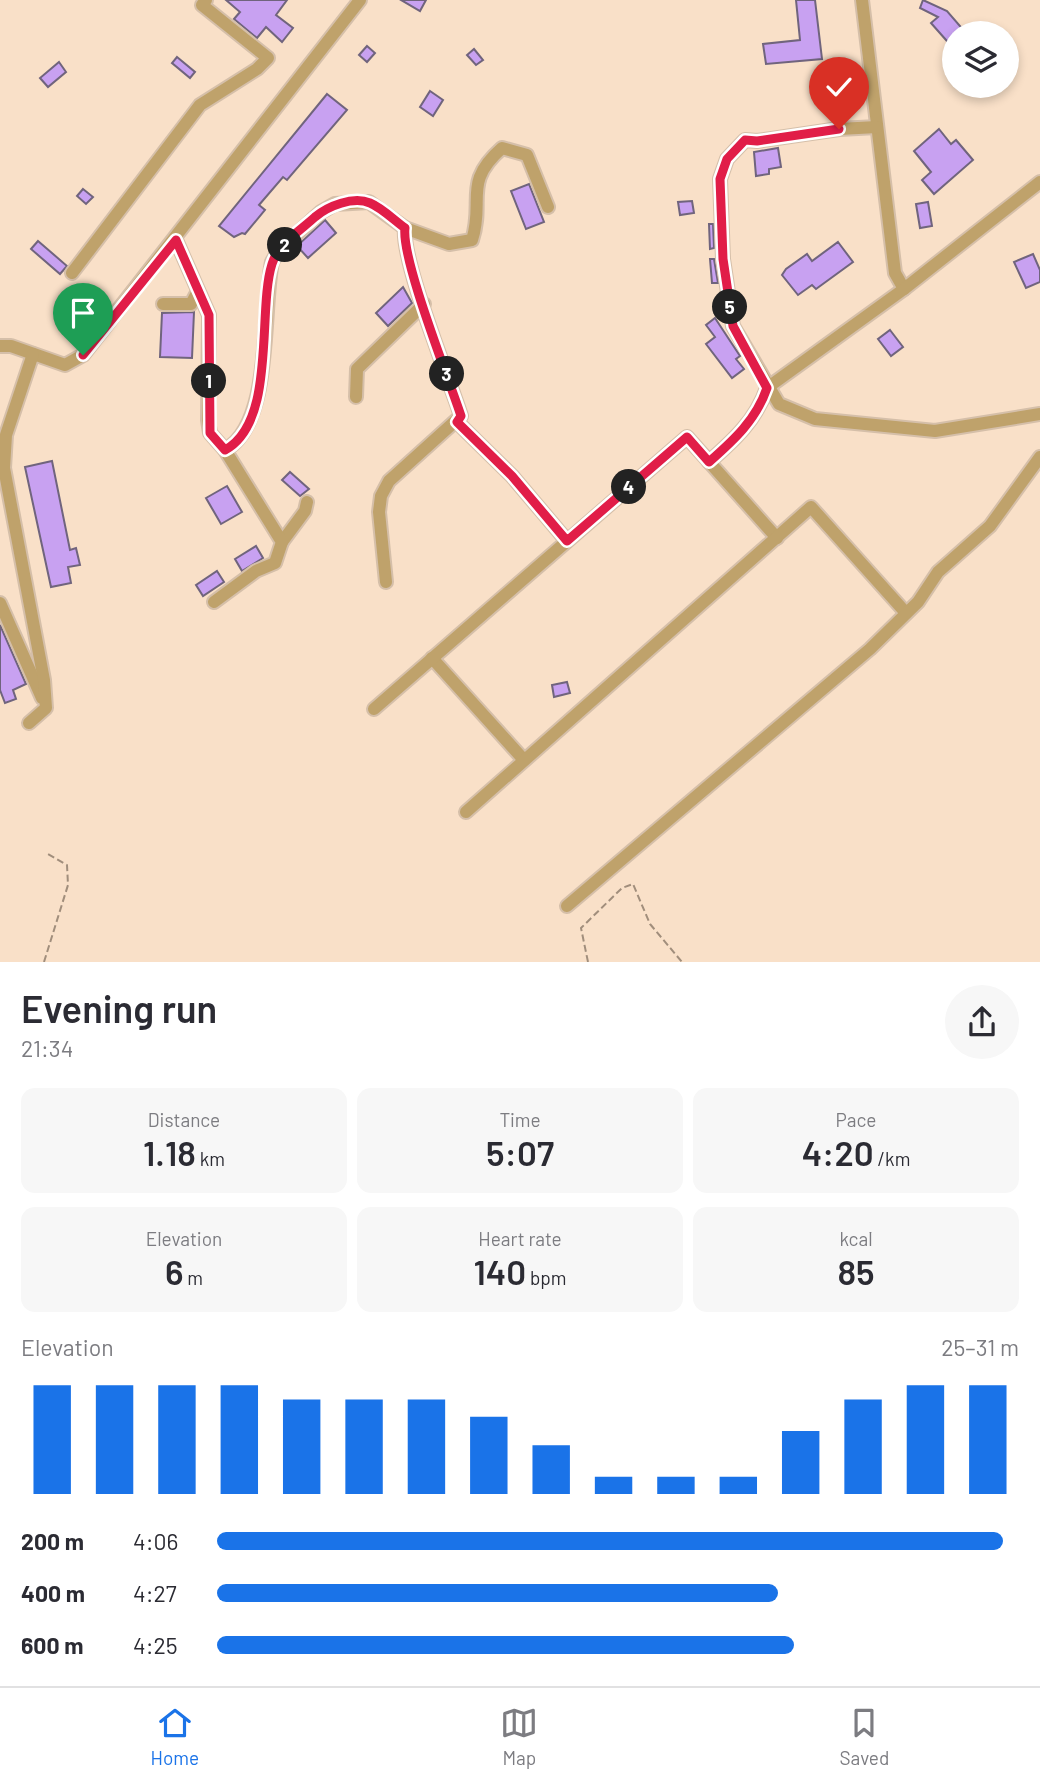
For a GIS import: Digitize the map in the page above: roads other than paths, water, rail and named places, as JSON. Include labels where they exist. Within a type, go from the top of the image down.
[{"type":"lane","points":[[72,273],[200,105],[257,69],[268,58],[202,5],[206,0]]},
{"type":"lane","points":[[0,346],[11,346],[65,365],[83,355],[176,240],[360,0]]},
{"type":"lane","points":[[862,0],[895,273],[904,289]]},
{"type":"lane","points":[[877,128],[839,129],[757,141],[745,140],[727,159],[720,179],[720,192],[723,259],[733,326],[767,388],[779,404],[815,419],[935,431],[1040,414]]},
{"type":"lane","points":[[225,450],[241,436],[261,386],[269,277],[279,250],[321,212],[335,204],[369,202],[405,228],[449,244],[472,240],[476,187],[486,162],[502,148],[527,155],[548,207]]},
{"type":"lane","points":[[709,462],[738,437],[752,418],[767,388],[904,289],[1040,182]]},
{"type":"lane","points":[[386,582],[379,512],[381,496],[389,481],[461,416],[404,237],[405,228]]},
{"type":"lane","points":[[176,240],[209,315],[210,433],[225,450],[282,542]]},
{"type":"lane","points":[[163,304],[191,304],[198,291]]},
{"type":"lane","points":[[355,397],[357,369],[424,303]]},
{"type":"lane","points":[[33,354],[6,435],[4,468],[46,708]]},
{"type":"lane","points":[[457,422],[512,476],[567,541]]},
{"type":"lane","points":[[374,709],[687,437],[777,538]]},
{"type":"lane","points":[[567,906],[870,649],[906,613],[939,572],[990,526],[1040,457]]},
{"type":"lane","points":[[214,602],[256,571],[275,563],[282,542],[305,511],[307,502]]},
{"type":"lane","points":[[466,812],[811,507],[906,613]]},
{"type":"lane","points":[[0,603],[46,708]]},
{"type":"lane","points":[[432,658],[524,760]]},
{"type":"lane","points":[[29,723],[46,708]]}]
